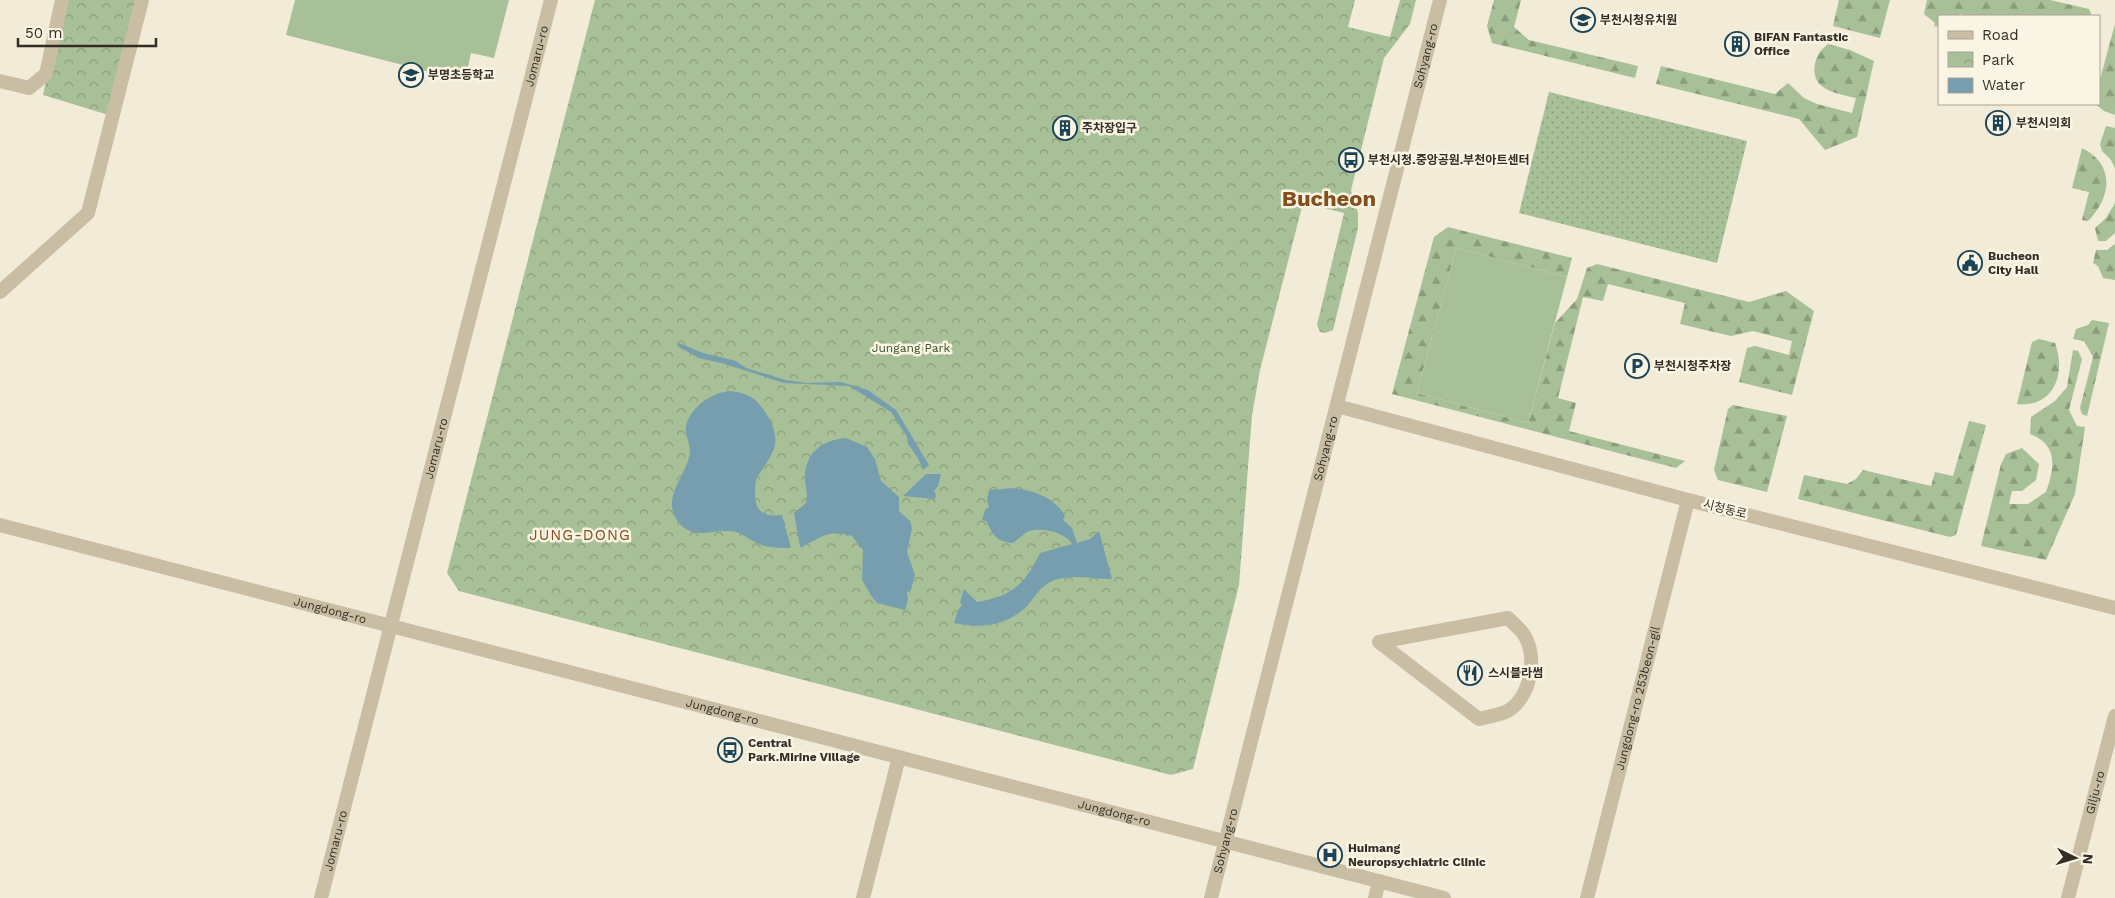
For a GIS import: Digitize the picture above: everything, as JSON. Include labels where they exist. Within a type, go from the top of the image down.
[{"type":"street","points":[[0,81],[29,88],[46,74],[62,0]]},
{"type":"street","points":[[0,292],[88,213],[142,0]]},
{"type":"street","name":"Jomaru-ro","points":[[321,898],[550,0]]},
{"type":"street","name":"Sohyang-ro","points":[[1211,898],[1440,0]]},
{"type":"street","name":"시청동로","points":[[1337,406],[1688,500],[2115,608]]},
{"type":"street","name":"Jungdong-ro 253beon-gil","points":[[1587,898],[1688,500]]},
{"type":"street","name":"Jungdong-ro","points":[[0,525],[1444,898]]},
{"type":"street","points":[[1508,618],[1523,633],[1530,650],[1531,666],[1521,698],[1512,709],[1489,717],[1479,718],[1379,642],[1508,618]]},
{"type":"street","name":"Gilju-ro","points":[[2068,898],[2115,716]]},
{"type":"street","points":[[863,898],[899,757]]},
{"type":"street","points":[[1375,898],[1379,881]]},
{"type":"green space","points":[[63,0],[142,0],[112,116],[43,95]]},
{"type":"green space","points":[[295,0],[509,0],[494,58],[471,53],[465,81],[286,35]]},
{"type":"green space","name":"Jungang Park","points":[[595,0],[1355,0],[1348,27],[1390,37],[1400,0],[1416,0],[1410,24],[1384,58],[1351,190],[1358,213],[1358,228],[1333,330],[1325,333],[1320,332],[1317,325],[1344,213],[1303,203],[1260,370],[1252,415],[1239,585],[1193,769],[1171,775],[459,591],[447,573]]},
{"type":"green space","points":[[1494,0],[1521,0],[1514,27],[1529,40],[1638,66],[1635,78],[1492,43],[1487,26]]},
{"type":"green space","points":[[1839,0],[1890,0],[1880,38],[1833,26]]},
{"type":"green space","points":[[1927,0],[2050,0],[2089,9],[2092,15],[1938,15],[1938,27],[1934,26],[1935,23],[1924,14]]},
{"type":"green space","points":[[2115,24],[2115,115],[2104,111],[2097,105],[2100,105],[2100,79]]},
{"type":"green space","points":[[1828,44],[1850,50],[1874,61],[1857,137],[1825,150],[1799,119],[1656,84],[1661,66],[1775,94],[1788,83],[1804,98],[1817,104],[1852,113],[1856,98],[1826,89],[1816,80],[1816,61],[1820,52]]},
{"type":"green space","points":[[1549,92],[1747,141],[1717,263],[1519,213]]},
{"type":"green space","points":[[2106,126],[2115,128],[2115,168],[2111,160],[2102,151],[2100,144]]},
{"type":"green space","points":[[2082,148],[2093,155],[2100,163],[2105,172],[2106,182],[2102,202],[2088,221],[2082,220],[2089,192],[2072,188]]},
{"type":"green space","points":[[2115,203],[2115,233],[2106,241],[2098,241],[2095,228],[2106,218]]},
{"type":"green space","points":[[1448,227],[1572,258],[1567,277],[1456,248],[1417,393],[1528,423],[1555,323],[1577,299],[1587,268],[1597,264],[1749,302],[1786,291],[1814,311],[1792,395],[1739,382],[1747,348],[1755,346],[1789,355],[1792,341],[1753,331],[1731,336],[1680,324],[1685,303],[1608,284],[1603,301],[1583,297],[1558,398],[1576,403],[1569,431],[1685,461],[1676,468],[1392,394],[1434,237]]},
{"type":"green space","points":[[2115,244],[2115,280],[2103,278],[2098,266],[2093,263],[2096,250],[2107,250]]},
{"type":"green space","points":[[1456,248],[1567,277],[1528,423],[1417,393]]},
{"type":"green space","points":[[2092,320],[2109,323],[2087,416],[2082,414],[2080,408],[2093,357],[2084,341],[2073,339],[2076,329],[2088,325]]},
{"type":"green space","points":[[2039,339],[2055,343],[2059,365],[2058,376],[2049,394],[2041,400],[2030,404],[2017,404],[2032,342]]},
{"type":"green space","points":[[2073,350],[2078,351],[2082,359],[2069,410],[2077,426],[2085,427],[2075,494],[2046,560],[1981,546],[2001,464],[2006,454],[2022,448],[2039,464],[2036,480],[2022,491],[2012,491],[2009,504],[2028,504],[2046,492],[2051,474],[2052,458],[2046,444],[2030,434],[2031,417],[2055,401],[2067,387]]},
{"type":"green space","points":[[1733,405],[1787,416],[1767,492],[1718,480],[1714,470],[1728,409]]},
{"type":"green space","points":[[1969,421],[1986,425],[1956,535],[1950,537],[1798,499],[1804,475],[1847,484],[1856,479],[1863,470],[1931,486],[1935,472],[1953,476]]},
{"type":"water","points":[[679,343],[703,353],[736,361],[746,368],[786,380],[806,383],[841,382],[868,390],[896,410],[929,465],[923,470],[918,458],[908,444],[907,437],[891,412],[849,386],[784,383],[725,364],[699,358],[677,346]]},
{"type":"water","points":[[728,391],[739,392],[756,401],[766,413],[773,426],[775,445],[756,480],[756,500],[759,510],[762,512],[771,515],[782,515],[791,548],[765,546],[733,531],[697,533],[685,528],[679,523],[674,514],[673,496],[690,452],[686,430],[687,422],[694,410],[704,401]]},
{"type":"water","points":[[846,438],[867,447],[875,459],[881,481],[899,497],[899,511],[910,521],[912,528],[907,552],[915,575],[911,590],[907,592],[908,600],[905,610],[877,603],[872,597],[862,580],[863,550],[852,536],[842,534],[824,535],[800,547],[794,513],[806,503],[805,471],[807,463],[822,445],[837,439]]},
{"type":"water","points":[[926,474],[941,474],[938,486],[934,491],[935,499],[903,496]]},
{"type":"water","points":[[1014,488],[1036,493],[1056,504],[1065,516],[1063,520],[1072,528],[1077,543],[1090,539],[1099,531],[1112,579],[1072,577],[1057,579],[1044,586],[1021,611],[1004,621],[975,626],[954,623],[958,610],[962,605],[960,602],[964,589],[977,602],[1000,596],[1009,592],[1023,581],[1040,553],[1072,544],[1064,536],[1046,530],[1029,531],[1013,543],[996,537],[986,521],[982,520],[985,510],[989,507],[987,500],[989,490]]},
{"type":"place","name":"부천시청유치원","points":[[1583,20]]},
{"type":"place","name":"BIFAN Fantastic Office","points":[[1737,44]]},
{"type":"place","name":"부명초등학교","points":[[411,75]]},
{"type":"place","name":"부천시의회","points":[[1998,123]]},
{"type":"place","name":"주차장입구","points":[[1065,128]]},
{"type":"place","name":"부천시청.중앙공원.부천아트센터","points":[[1351,160]]},
{"type":"place","name":"Bucheon City Hall","points":[[1970,263]]},
{"type":"place","name":"부천시청주차장","points":[[1637,366]]},
{"type":"place","name":"스시블라썸","points":[[1470,673]]},
{"type":"place","name":"Central Park.Mirine Village","points":[[730,750]]},
{"type":"place","name":"Huimang Neuropsychiatric Clinic","points":[[1330,855]]},
{"type":"district","name":"Bucheon","points":[[1329,198]]},
{"type":"district","name":"JUNG-DONG","points":[[580,535]]}]
